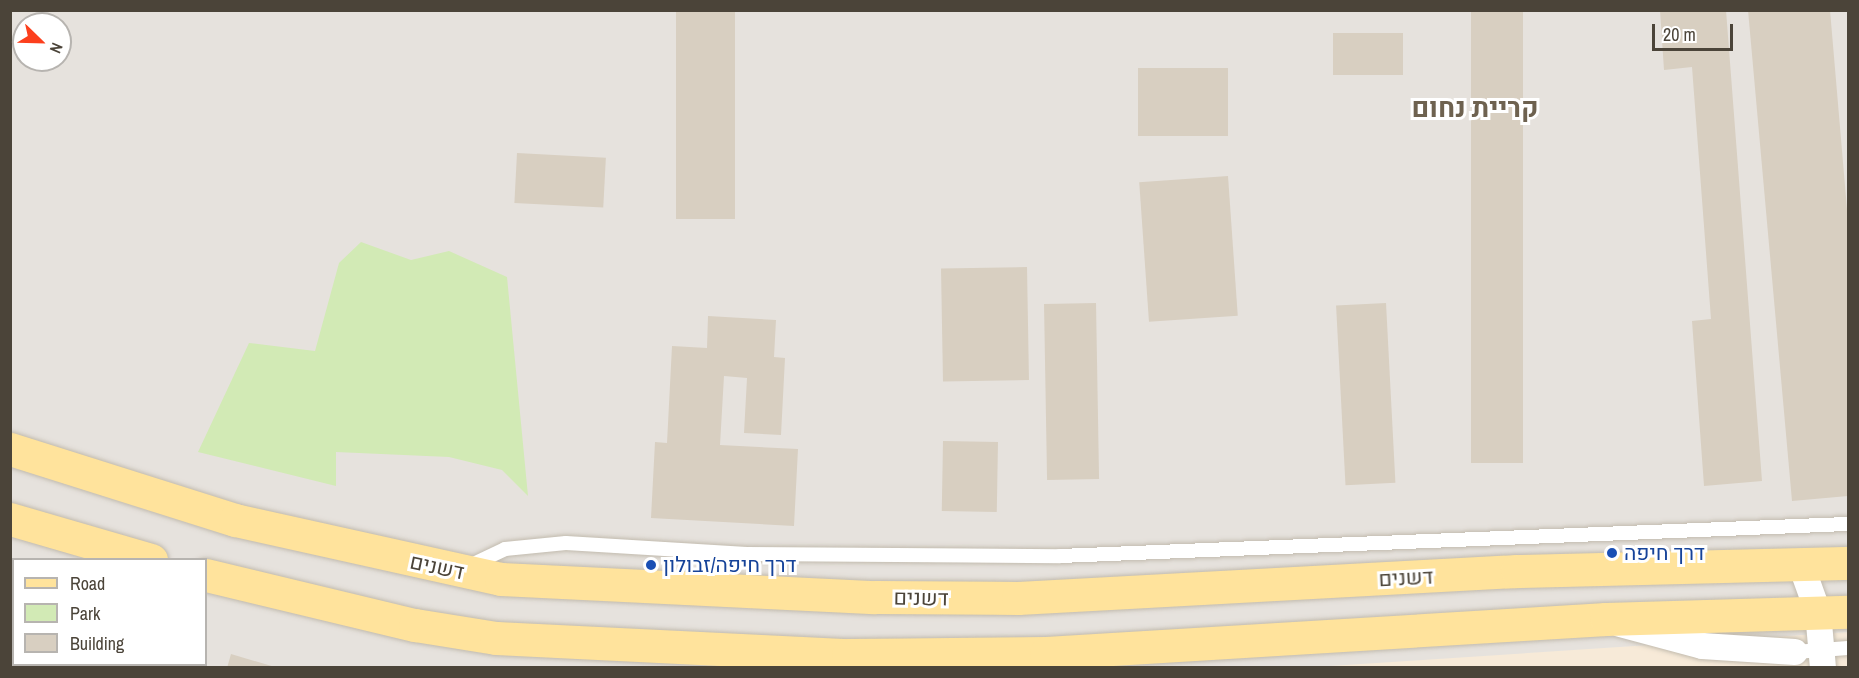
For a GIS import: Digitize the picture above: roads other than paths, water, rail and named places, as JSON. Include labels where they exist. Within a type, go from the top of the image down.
[{"type":"main road","name":"דשנים","points":[[10,450],[235,520],[458,573],[501,579],[936,599],[1121,595],[1517,571],[1801,566],[1848,563]]},
{"type":"main road","points":[[10,519],[144,558]]},
{"type":"main road","points":[[207,575],[415,625],[496,638],[848,655],[1046,653],[1606,619],[1820,613]]},
{"type":"street","points":[[1801,566],[1820,613],[1822,659]]},
{"type":"street","points":[[1606,619],[1702,646],[1796,660],[1820,613]]},
{"type":"lane","points":[[458,573],[505,549],[566,543],[747,554],[1060,556],[1848,524]]},
{"type":"lane","points":[[1796,660],[1822,659],[1848,648]]},
{"type":"place","name":"דרך חיפה","points":[[1612,553]]},
{"type":"place","name":"דרך חיפה/זבולון","points":[[651,565]]},
{"type":"district","name":"קריית נחום","points":[[1475,108]]}]
